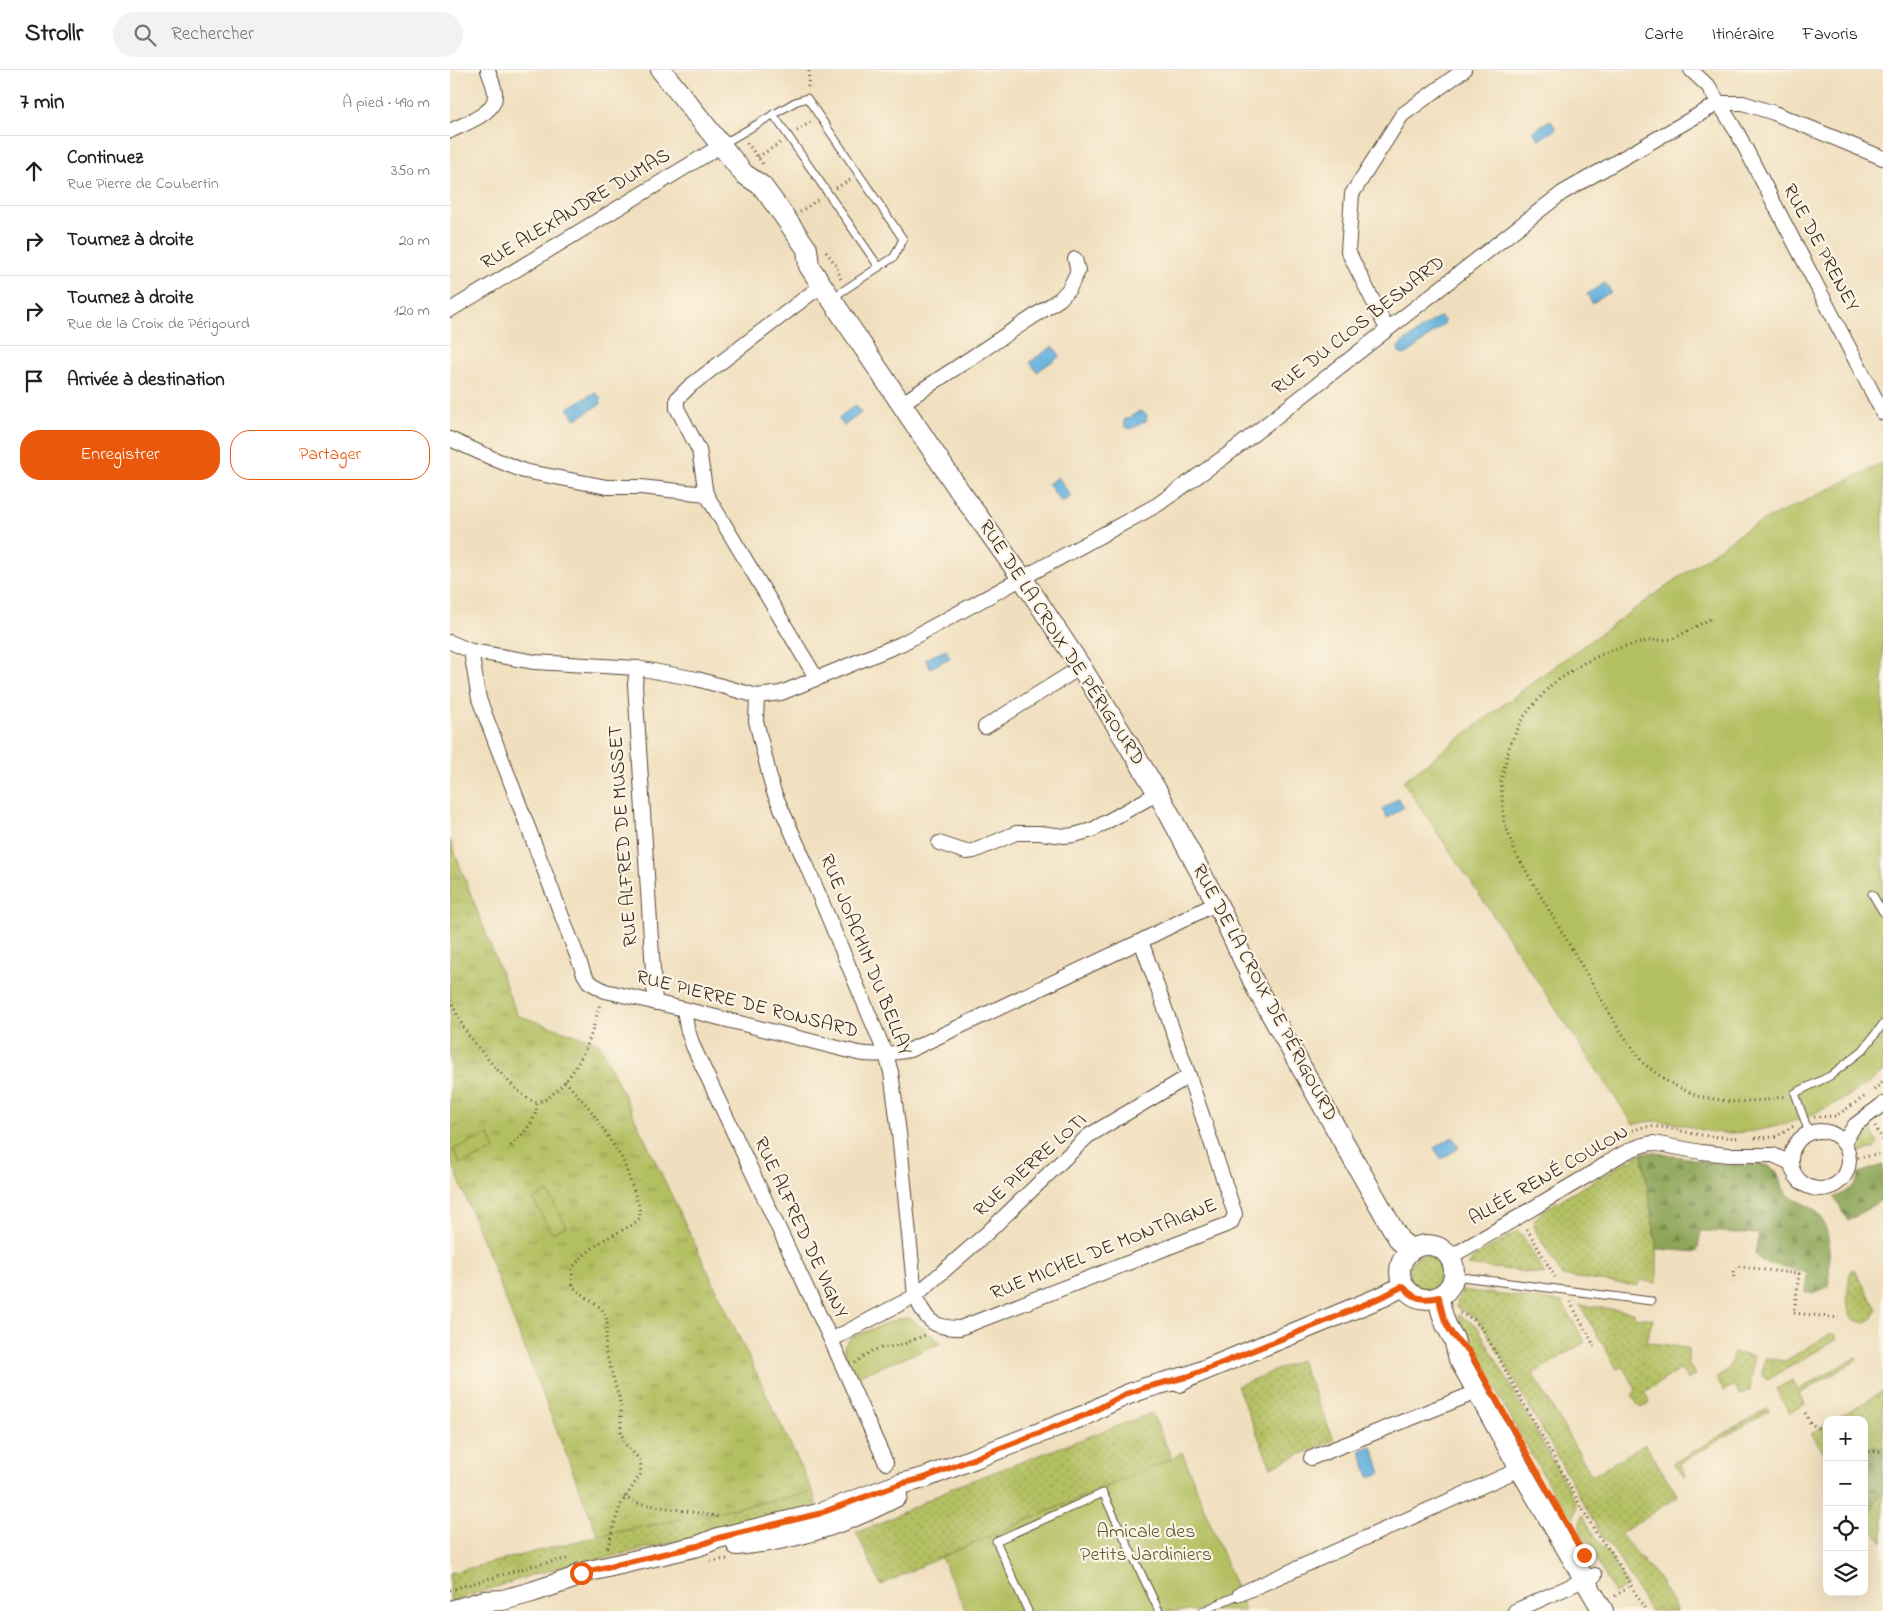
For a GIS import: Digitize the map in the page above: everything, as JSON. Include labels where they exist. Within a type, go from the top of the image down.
[{"type":"street","points":[[450,131],[490,109],[494,102],[495,93],[488,70]]},
{"type":"street","name":"RUE DE LA CROIX DE PÉRIGOURD","points":[[661,70],[744,174],[762,186],[784,216],[807,249],[809,266],[961,494],[1022,578],[1081,667],[1158,793],[1217,903],[1258,989],[1394,1231],[1400,1241],[1411,1249]]},
{"type":"street","points":[[1387,329],[1348,251],[1352,194],[1402,115],[1464,70]]},
{"type":"street","name":"RUE DE PRENEY","points":[[1691,70],[1709,87],[1738,134],[1883,412]]},
{"type":"street","points":[[1719,103],[1743,103],[1774,113],[1883,158]]},
{"type":"street","name":"RUE DU CLOS BESNARD","points":[[757,696],[781,693],[901,644],[1157,505],[1227,455],[1562,193],[1719,103]]},
{"type":"street","name":"RUE ALEXANDRE DUMAS","points":[[450,310],[722,145]]},
{"type":"street","points":[[901,404],[1060,300],[1069,289],[1078,271],[1075,259]]},
{"type":"street","points":[[816,679],[706,494],[699,450],[677,408],[677,399],[827,292]]},
{"type":"street","points":[[450,439],[524,471],[607,487],[641,487],[706,494]]},
{"type":"street","points":[[450,642],[471,650],[535,662],[637,668],[697,679],[757,696]]},
{"type":"street","name":"RUE PIERRE DE RONSARD","points":[[471,650],[479,699],[584,974],[589,982],[605,991],[858,1053],[874,1056],[886,1055],[910,1050],[1217,903]]},
{"type":"street","points":[[985,726],[1081,667]]},
{"type":"street","name":"RUE ALFRED DE MUSSET","points":[[637,668],[635,684],[655,1003]]},
{"type":"street","name":"RUE JOACHIM DU BELLAY","points":[[757,696],[756,721],[773,790],[886,1055],[899,1133],[915,1296]]},
{"type":"street","points":[[939,843],[966,852],[974,851],[1016,833],[1064,836],[1083,833],[1092,830],[1158,793]]},
{"type":"street","points":[[1141,941],[1189,1076]]},
{"type":"street","name":"RUE ALFRED DE VIGNY","points":[[684,1009],[687,1028],[693,1046],[831,1340],[886,1463]]},
{"type":"street","name":"RUE PIERRE LOTI","points":[[831,1340],[915,1296],[987,1233],[1088,1136],[1189,1076]]},
{"type":"street","name":"RUE MICHEL DE MONTAIGNE","points":[[941,1328],[960,1328],[1232,1223],[1236,1214],[1189,1076]]},
{"type":"street","points":[[1843,1143],[1855,1125],[1883,1104]]},
{"type":"street","points":[[1818,1131],[1828,1132],[1836,1136],[1843,1143],[1848,1159],[1847,1168],[1843,1177],[1835,1184],[1826,1188],[1816,1189],[1807,1186],[1793,1172],[1791,1163],[1795,1145],[1809,1133],[1818,1131]]},
{"type":"street","name":"ALLÉE RENÉ COULON","points":[[1448,1255],[1458,1253],[1646,1143],[1719,1154],[1773,1155],[1791,1163]]},
{"type":"street","points":[[1421,1245],[1431,1245],[1440,1248],[1448,1255],[1453,1265],[1454,1276],[1446,1292],[1439,1297],[1428,1300],[1418,1299],[1408,1293],[1400,1279],[1400,1263],[1411,1249],[1421,1245]]},
{"type":"street","points":[[450,1611],[484,1601],[503,1600],[571,1580],[576,1565],[698,1546],[768,1541],[826,1528],[878,1506],[924,1478],[1088,1414],[1131,1392],[1190,1376],[1328,1320],[1403,1286]]},
{"type":"street","points":[[915,1296],[924,1315],[941,1328]]},
{"type":"street","points":[[1439,1297],[1441,1310],[1446,1325],[1454,1339],[1459,1359],[1520,1469],[1590,1578],[1614,1601]]},
{"type":"street","points":[[1454,1339],[1469,1351],[1590,1578],[1603,1611]]},
{"type":"street","points":[[1311,1458],[1478,1392]]},
{"type":"street","points":[[1240,1594],[1520,1469]]},
{"type":"street","points":[[1515,1611],[1590,1578]]},
{"type":"lane","points":[[722,145],[773,114],[807,98],[903,239],[894,257],[879,267],[827,292]]},
{"type":"lane","points":[[773,114],[879,267]]},
{"type":"lane","points":[[1872,894],[1883,912]]},
{"type":"lane","points":[[1809,1133],[1795,1093],[1830,1076],[1863,1050],[1883,1024]]},
{"type":"lane","points":[[1454,1276],[1651,1301]]},
{"type":"lane","points":[[1028,1611],[996,1540],[1103,1493],[1159,1611]]},
{"type":"lane","points":[[1203,1611],[1240,1594]]},
{"type":"path","points":[[807,98],[810,70]]},
{"type":"path","points":[[1710,620],[1673,639],[1646,641],[1611,650],[1582,664],[1551,686],[1525,715],[1510,744],[1501,780],[1504,821],[1515,852],[1617,1026],[1643,1063],[1668,1082],[1697,1096],[1731,1102],[1767,1100],[1795,1093]]},
{"type":"path","points":[[450,1000],[466,1031],[497,1070],[523,1095],[531,1101],[538,1102],[549,1098],[566,1081],[585,1051],[605,991]]},
{"type":"path","points":[[566,1081],[590,1109],[615,1145],[623,1160],[640,1218],[579,1258],[572,1268],[571,1279],[573,1287],[601,1308],[606,1316],[605,1350],[619,1397],[621,1431],[625,1444],[640,1460],[642,1467],[640,1475],[624,1498],[606,1550],[616,1548]]},
{"type":"path","points":[[1751,1138],[1776,1137],[1804,1119],[1819,1116],[1836,1116],[1875,1090],[1883,1082]]},
{"type":"path","points":[[511,1146],[534,1121],[538,1102]]},
{"type":"path","points":[[1627,1134],[1635,1129],[1666,1127],[1696,1134],[1742,1139]]},
{"type":"path","points":[[1848,1159],[1883,1154]]},
{"type":"path","points":[[1733,1282],[1735,1266],[1799,1274],[1794,1313],[1839,1318]]},
{"type":"path","points":[[1456,1311],[1473,1319],[1483,1330],[1597,1535],[1612,1553],[1646,1611]]},
{"type":"path","points":[[844,1370],[873,1350],[904,1344],[941,1328]]},
{"type":"path","points":[[1805,1413],[1810,1423],[1823,1431]]},
{"type":"path","points":[[1868,1452],[1883,1452]]},
{"type":"path","points":[[624,1498],[716,1516],[722,1522],[713,1524]]},
{"type":"path","points":[[450,1590],[535,1565],[576,1565]]},
{"type":"path","points":[[1614,1601],[1614,1596],[1632,1586]]},
{"type":"green space","points":[[1883,463],[1883,1072],[1829,1107],[1808,1116],[1766,1129],[1724,1133],[1664,1121],[1633,1124],[1403,781],[1548,671],[1745,530]]},
{"type":"green space","points":[[450,840],[517,1015],[599,1043],[813,1492],[598,1536],[450,1157]]},
{"type":"green space","points":[[1866,1125],[1870,1127],[1878,1144],[1874,1148],[1861,1152],[1857,1150],[1858,1143]]},
{"type":"green space","points":[[489,1135],[495,1150],[460,1164],[454,1149]]},
{"type":"green space","points":[[1651,1152],[1727,1165],[1767,1165],[1777,1172],[1781,1185],[1787,1193],[1794,1199],[1814,1209],[1825,1226],[1829,1246],[1829,1286],[1813,1294],[1805,1292],[1807,1273],[1762,1262],[1755,1253],[1759,1234],[1701,1231],[1697,1252],[1657,1249],[1642,1153]]},
{"type":"green space","points":[[1642,1153],[1657,1249],[1657,1283],[1639,1280],[1638,1286],[1562,1276],[1534,1228],[1535,1219],[1542,1211]]},
{"type":"green space","points":[[1883,1165],[1883,1199],[1848,1221],[1834,1197],[1851,1189],[1859,1173]]},
{"type":"green space","points":[[548,1192],[566,1226],[552,1233],[533,1200]]},
{"type":"green space","points":[[1518,1231],[1545,1274],[1468,1265],[1474,1257]]},
{"type":"green space","points":[[1426,1255],[1438,1260],[1443,1272],[1438,1284],[1426,1289],[1414,1284],[1409,1272],[1414,1260]]},
{"type":"green space","points":[[1854,1269],[1877,1309],[1873,1318],[1866,1322],[1852,1318],[1849,1311],[1850,1271]]},
{"type":"green space","points":[[1462,1290],[1562,1302],[1585,1342],[1533,1374],[1592,1476],[1645,1444],[1678,1496],[1620,1534],[1659,1579],[1677,1611],[1650,1611],[1615,1552],[1603,1538],[1487,1332],[1476,1318],[1456,1307]]},
{"type":"green space","points":[[1580,1305],[1634,1312],[1634,1317],[1653,1319],[1646,1342],[1688,1348],[1688,1362],[1695,1375],[1688,1380],[1681,1369],[1644,1392],[1650,1401],[1649,1404],[1639,1407],[1632,1395],[1636,1390],[1623,1367],[1617,1369]]},
{"type":"green space","points":[[1458,1315],[1477,1326],[1577,1504],[1574,1517],[1570,1523],[1473,1350],[1455,1323],[1459,1321]]},
{"type":"green space","points":[[910,1318],[941,1343],[857,1376],[847,1359],[844,1347],[850,1338],[897,1319]]},
{"type":"green space","points":[[1831,1333],[1836,1335],[1836,1340],[1769,1379],[1765,1379],[1762,1375],[1765,1358],[1785,1361]]},
{"type":"green space","points":[[1733,1353],[1754,1356],[1750,1390],[1740,1395],[1734,1385],[1724,1391],[1716,1378],[1728,1368]]},
{"type":"green space","points":[[1856,1357],[1857,1360],[1799,1394],[1805,1404],[1790,1413],[1776,1389],[1792,1380],[1798,1390]]},
{"type":"green space","points":[[1300,1360],[1334,1440],[1271,1467],[1237,1386]]},
{"type":"green space","points":[[1883,1391],[1883,1543],[1868,1520],[1868,1416],[1841,1416]]},
{"type":"green space","points":[[1768,1408],[1769,1411],[1680,1463],[1685,1476],[1672,1464]]},
{"type":"green space","points":[[1152,1413],[1172,1459],[941,1557],[881,1585],[856,1532],[877,1525],[954,1487]]},
{"type":"green space","points":[[1823,1426],[1823,1451],[1811,1434]]},
{"type":"green space","points":[[1872,1446],[1883,1448],[1883,1492],[1868,1513],[1868,1461]]},
{"type":"green space","name":"Amicale des Petits Jardiniers","points":[[1182,1452],[1245,1611],[966,1611],[941,1557],[1172,1459]]},
{"type":"green space","points":[[813,1492],[818,1509],[535,1574],[450,1602],[450,1573],[598,1536]]},
{"type":"green space","points":[[1583,1515],[1595,1538],[1609,1554],[1628,1586],[1615,1593],[1591,1551],[1594,1549],[1589,1540],[1586,1542],[1581,1532],[1580,1522]]},
{"type":"water","points":[[1550,120],[1556,129],[1539,140],[1533,131]]},
{"type":"water","points":[[1605,283],[1611,292],[1592,303],[1587,294]]},
{"type":"water","points":[[1441,317],[1445,321],[1444,324],[1410,352],[1404,355],[1399,353],[1398,347],[1401,344]]},
{"type":"water","points":[[1053,346],[1060,356],[1037,372],[1030,362]]},
{"type":"water","points":[[594,393],[600,396],[601,404],[576,419],[568,408]]},
{"type":"water","points":[[856,405],[861,413],[844,426],[838,418]]},
{"type":"water","points":[[1140,411],[1147,415],[1146,421],[1131,429],[1125,427],[1124,420]]},
{"type":"water","points":[[1058,477],[1071,496],[1062,503],[1048,484]]},
{"type":"water","points":[[946,650],[950,658],[930,668],[925,659]]},
{"type":"water","points":[[1398,798],[1404,807],[1388,818],[1382,810]]},
{"type":"water","points":[[1453,1137],[1459,1148],[1441,1159],[1434,1148]]},
{"type":"water","points":[[1372,1446],[1381,1473],[1369,1477],[1360,1450]]},
{"type":"route","points":[[581,1573],[698,1546],[718,1538],[818,1514],[882,1490],[924,1478],[1088,1414],[1126,1394],[1190,1376],[1328,1320],[1403,1286],[1408,1293],[1418,1299],[1428,1300],[1439,1297],[1446,1325],[1454,1339],[1469,1351],[1584,1555]]}]
